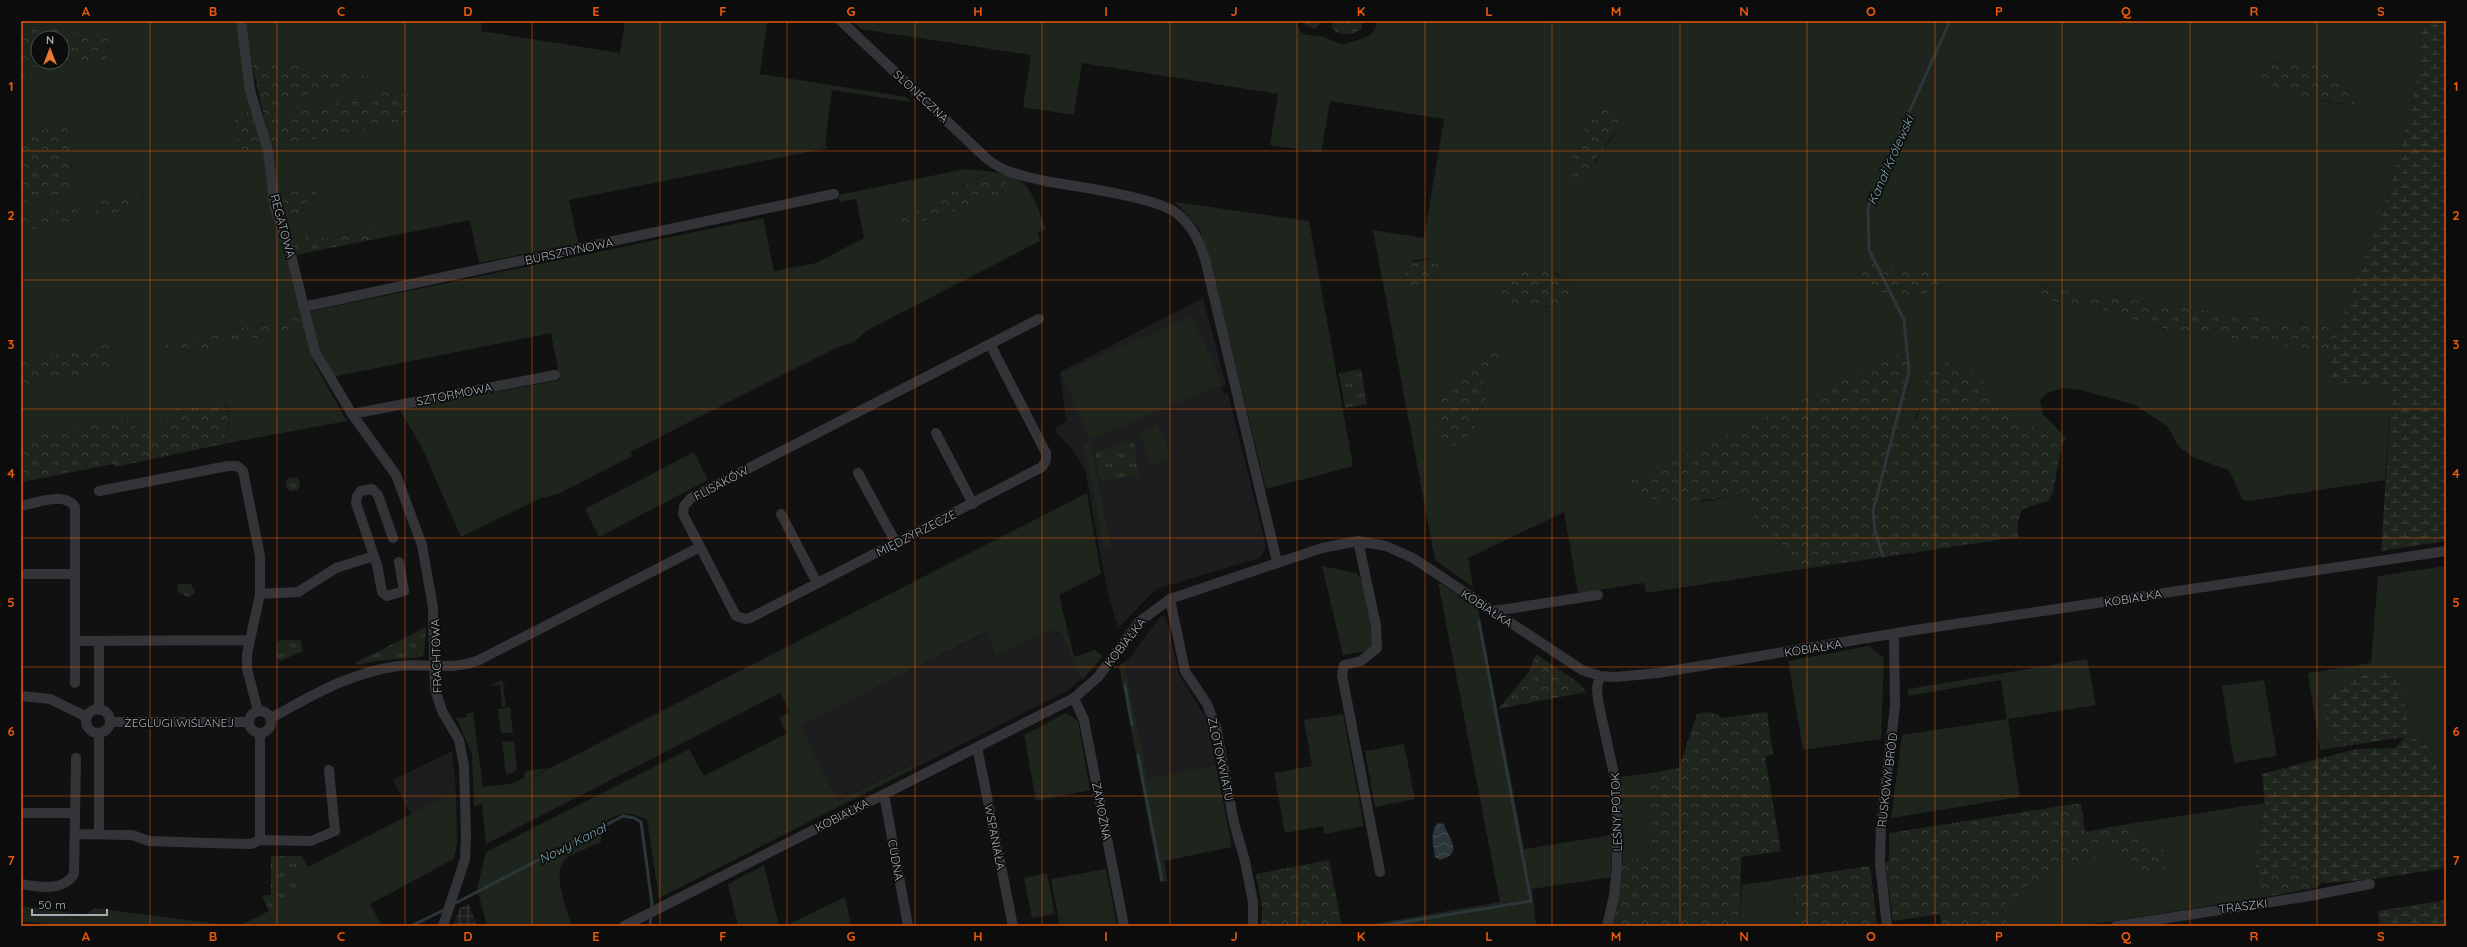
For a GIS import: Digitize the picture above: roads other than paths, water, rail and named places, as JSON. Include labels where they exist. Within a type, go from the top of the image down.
[{"type":"street","name":"REGATOWA","points":[[241,21],[250,90],[268,151],[275,208],[290,251],[303,307],[319,362],[354,417]]},
{"type":"street","name":"SŁONECZNA","points":[[841,21],[986,158],[1001,169],[1034,179],[1154,203],[1174,212],[1191,228],[1202,247],[1277,562]]},
{"type":"street","name":"BURSZTYNOWA","points":[[303,307],[834,194]]},
{"type":"street","name":"FLISAKÓW","points":[[700,547],[683,514],[684,506],[690,498],[1040,319]]},
{"type":"street","name":"MIĘDZYRZECZE","points":[[700,547],[733,612],[740,618],[750,618],[1040,469],[1046,457],[990,344]]},
{"type":"street","name":"SZTORMOWA","points":[[354,417],[556,375]]},
{"type":"street","name":"FRACHTOWA","points":[[354,417],[396,475],[422,546],[434,607],[435,689],[438,702],[459,740],[463,754],[466,837],[465,859],[459,882],[444,925]]},
{"type":"street","points":[[936,433],[973,504]]},
{"type":"street","points":[[98,492],[223,466],[237,466],[245,475],[260,556],[260,594],[250,640],[247,669],[258,711],[266,712],[271,718],[270,728],[260,733],[260,840]]},
{"type":"street","points":[[858,473],[896,544]]},
{"type":"street","points":[[393,538],[378,495],[372,490],[361,491],[357,496],[356,503],[374,556],[382,592],[387,596],[404,591],[399,562]]},
{"type":"street","points":[[21,506],[56,499],[64,499],[72,503],[76,512],[75,683]]},
{"type":"street","points":[[781,514],[817,583]]},
{"type":"street","name":"KOBIAŁKA","points":[[624,926],[1074,698],[1098,677],[1139,622],[1170,599],[1277,562],[1337,544],[1358,541],[1377,543],[1400,552],[1494,611],[1571,664],[1600,676],[1626,677],[1894,634],[2446,551]]},
{"type":"street","points":[[1358,541],[1376,625],[1377,648],[1361,661],[1344,665],[1342,675],[1380,872]]},
{"type":"street","points":[[271,718],[356,675],[399,666],[456,667],[479,660],[700,547]]},
{"type":"street","points":[[260,594],[298,592],[336,568],[374,556]]},
{"type":"street","points":[[21,574],[75,574]]},
{"type":"street","points":[[1494,611],[1598,595]]},
{"type":"street","name":"ZŁOTOKWIATU","points":[[1170,599],[1185,671],[1208,704],[1214,720],[1234,823],[1245,861],[1253,902],[1253,926]]},
{"type":"street","name":"RUSKOWY BRÓD","points":[[1887,926],[1880,864],[1881,826],[1895,713],[1894,634]]},
{"type":"street","points":[[75,641],[250,640]]},
{"type":"street","points":[[98,834],[98,733],[88,726],[88,717],[94,710],[99,710],[99,641]]},
{"type":"street","name":"LEŚNY POTOK","points":[[1600,676],[1597,687],[1598,700],[1616,783],[1617,866],[1614,896],[1607,926]]},
{"type":"street","points":[[21,696],[50,699],[88,717]]},
{"type":"street","name":"ZAMOŻNA","points":[[1074,698],[1084,720],[1124,926]]},
{"type":"street","name":"ŻEGLUGI WIŚLANEJ","points":[[98,733],[108,728],[110,722],[108,714],[99,710]]},
{"type":"street","name":"ŻEGLUGI WIŚLANEJ","points":[[258,711],[252,714],[249,722],[253,730],[260,733]]},
{"type":"street","name":"ŻEGLUGI WIŚLANEJ","points":[[110,722],[249,722]]},
{"type":"street","name":"WSPANIAŁA","points":[[977,747],[1013,926]]},
{"type":"street","points":[[21,884],[49,888],[72,877],[75,869],[76,758]]},
{"type":"street","points":[[75,834],[132,835],[149,841],[209,843],[251,844],[260,840],[311,841],[335,831],[329,770]]},
{"type":"street","name":"CUDNA","points":[[884,794],[908,926]]},
{"type":"street","points":[[21,813],[75,813]]},
{"type":"street","name":"TRASZKI","points":[[2116,926],[2304,897],[2370,884]]},
{"type":"water","points":[[1438,823],[1444,824],[1453,844],[1452,853],[1448,857],[1440,860],[1435,857],[1433,840],[1435,827]]},
{"type":"waterway","name":"Kanał Królewski","points":[[1883,556],[1875,531],[1873,511],[1909,372],[1904,320],[1869,250],[1868,209],[1872,195],[1950,21]]},
{"type":"waterway","points":[[1380,926],[1531,901],[1479,622]]},
{"type":"waterway","points":[[1125,685],[1132,725]]},
{"type":"waterway","points":[[1138,755],[1162,880]]},
{"type":"waterway","name":"Nowy Kanał","points":[[452,905],[623,816],[634,818],[641,822],[652,904],[650,926]]},
{"type":"waterway","name":"Nowy Kanał","points":[[411,926],[446,909]]}]
